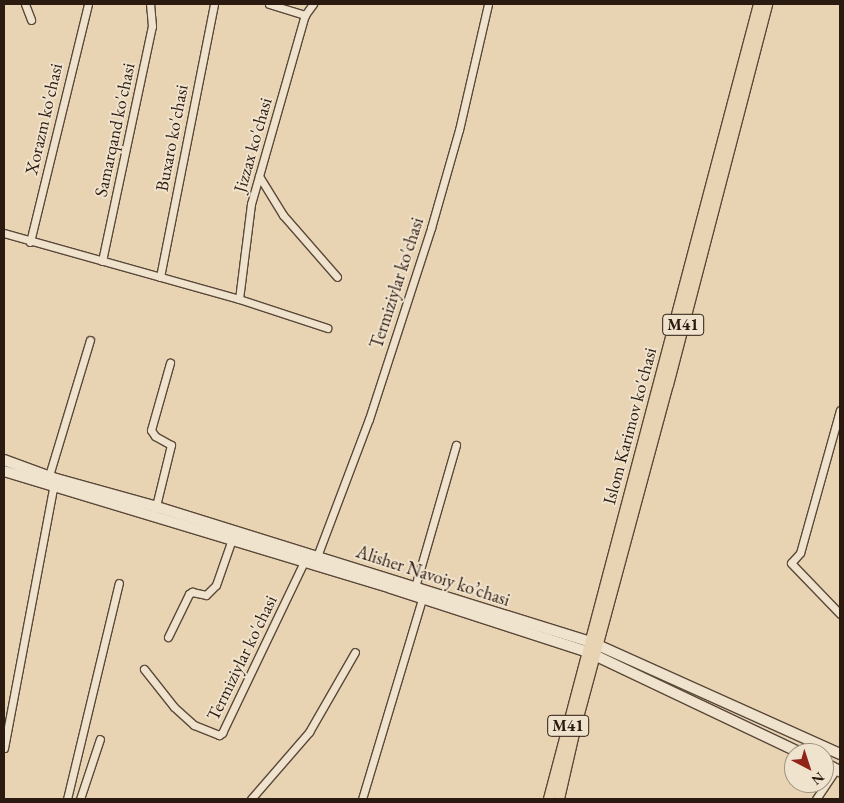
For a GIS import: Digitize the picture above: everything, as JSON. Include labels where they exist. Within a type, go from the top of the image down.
[{"type":"main road","name":"Islom Karimov ko'chasi","points":[[559,799],[593,649],[759,4]]},
{"type":"main road","name":"Islom Karimov ko'chasi","points":[[549,799],[668,386],[767,4]]},
{"type":"main road","name":"Alisher Navoiy ko’chasi","points":[[4,460],[51,481]]},
{"type":"main road","name":"Alisher Navoiy ko’chasi","points":[[4,471],[51,481],[155,511],[421,592],[593,649],[840,754]]},
{"type":"main road","name":"Alisher Navoiy ko’chasi","points":[[155,511],[232,539],[311,559]]},
{"type":"main road","name":"Alisher Navoiy ko’chasi","points":[[593,649],[784,744]]},
{"type":"street","points":[[25,4],[31,20]]},
{"type":"street","name":"Xorazm ko'chasi","points":[[30,242],[88,4]]},
{"type":"street","name":"Samarqand ko'chasi","points":[[102,261],[152,26],[150,4]]},
{"type":"street","name":"Buxaro ko'chasi","points":[[160,277],[214,4]]},
{"type":"street","points":[[269,4],[305,14]]},
{"type":"street","name":"Jizzax ko'chasi","points":[[239,299],[251,204],[305,14],[313,4]]},
{"type":"street","name":"Termiziylar ko'chasi","points":[[144,669],[174,707],[194,725],[219,735],[222,734],[311,559],[369,419],[431,228],[460,130],[488,4]]},
{"type":"street","points":[[259,176],[283,215],[338,277]]},
{"type":"street","points":[[4,233],[30,242],[239,299],[327,328]]},
{"type":"street","points":[[4,748],[51,481],[90,340]]},
{"type":"street","points":[[155,511],[171,445],[155,436],[151,430],[170,363]]},
{"type":"street","points":[[840,410],[800,553],[790,563],[840,614]]},
{"type":"street","points":[[362,799],[421,592],[456,445]]},
{"type":"street","points":[[168,637],[189,594],[192,592],[206,595],[216,585],[232,539]]},
{"type":"street","points":[[67,799],[119,583]]},
{"type":"street","points":[[251,799],[309,732],[355,652]]},
{"type":"street","points":[[80,799],[100,738]]},
{"type":"street","points":[[816,799],[838,770]]}]
